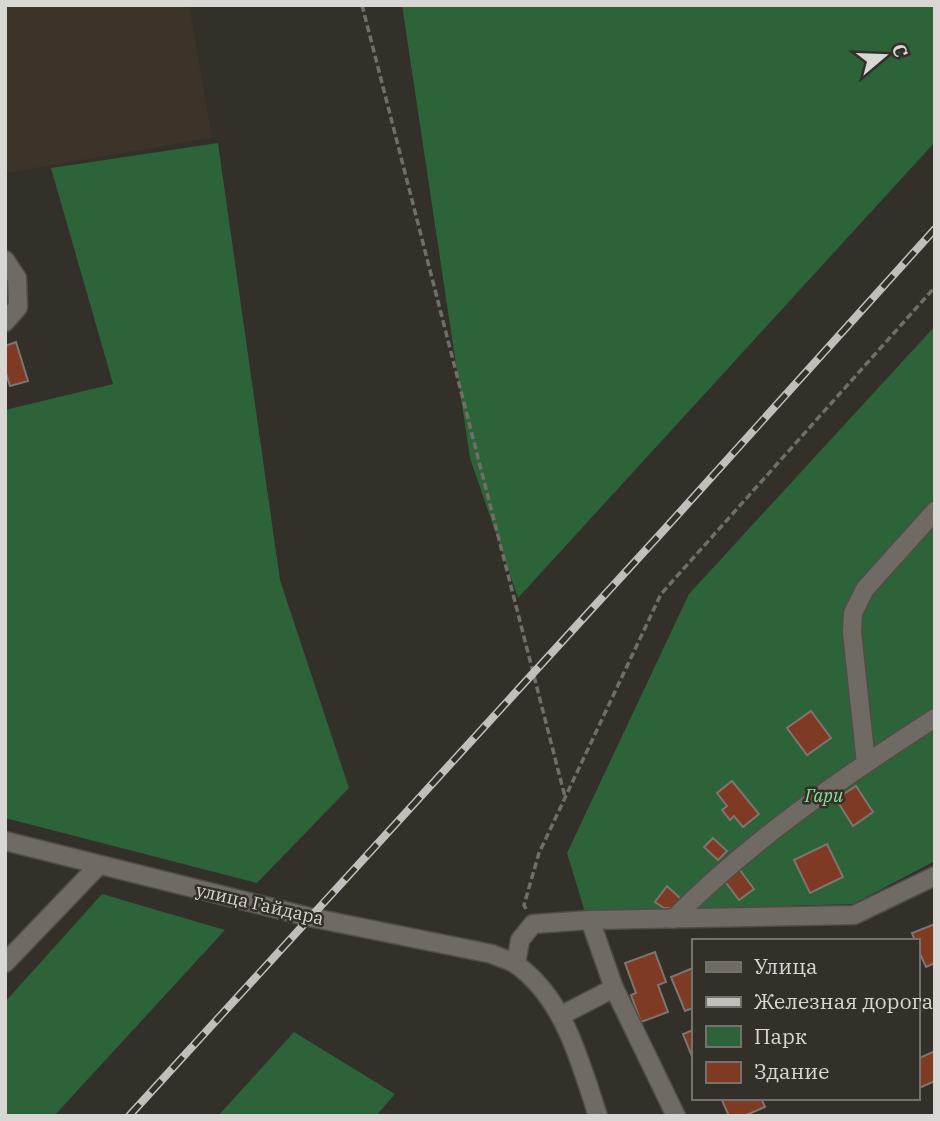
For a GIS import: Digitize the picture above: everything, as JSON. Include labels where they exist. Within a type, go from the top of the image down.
[{"type":"street","points":[[5,260],[17,278],[18,307],[5,322]]},
{"type":"street","points":[[866,763],[852,632],[853,613],[865,589],[935,511]]},
{"type":"street","points":[[673,919],[719,874],[866,763],[935,718]]},
{"type":"street","name":"улица Гайдара","points":[[5,841],[309,917],[492,954],[516,964]]},
{"type":"street","points":[[5,963],[99,865]]},
{"type":"street","points":[[598,1116],[577,1052],[560,1016],[545,991],[516,964],[520,940],[533,924],[590,920],[854,915],[935,876]]},
{"type":"street","points":[[590,920],[614,988],[676,1116]]},
{"type":"street","points":[[560,1016],[614,988]]},
{"type":"path","points":[[362,5],[565,797]]},
{"type":"path","points":[[533,924],[524,905],[539,853],[661,594],[935,288]]},
{"type":"shaded area","points":[[5,5],[189,5],[212,138],[5,173]]},
{"type":"green space","points":[[402,5],[935,5],[935,142],[518,598],[470,458]]},
{"type":"green space","points":[[218,143],[280,580],[349,788],[257,883],[5,818],[5,410],[113,384],[51,168]]},
{"type":"green space","name":"Гари","points":[[935,326],[935,861],[853,904],[585,912],[567,853],[689,594]]},
{"type":"green space","points":[[102,894],[225,930],[54,1116],[5,1116],[5,1002]]},
{"type":"green space","points":[[294,1032],[395,1094],[376,1116],[218,1116]]},
{"type":"building","points":[[16,342],[28,381],[10,386],[5,370],[5,346]]},
{"type":"building","points":[[811,711],[831,738],[807,755],[787,728]]},
{"type":"building","points":[[732,781],[759,814],[743,827],[734,816],[730,820],[722,810],[727,806],[717,793]]},
{"type":"building","points":[[856,786],[873,812],[853,826],[836,799]]},
{"type":"building","points":[[713,838],[727,851],[718,860],[704,847]]},
{"type":"building","points":[[827,844],[843,877],[810,893],[794,860]]},
{"type":"building","points":[[739,869],[754,889],[739,900],[724,880]]},
{"type":"building","points":[[667,886],[683,901],[676,908],[664,908],[655,902]]},
{"type":"building","points":[[935,924],[935,963],[926,967],[919,951],[919,939],[914,939],[912,933]]},
{"type":"building","points":[[655,952],[666,982],[658,985],[668,1012],[641,1022],[631,995],[636,993],[625,963]]},
{"type":"building","points":[[692,968],[692,1008],[685,1011],[671,977]]},
{"type":"building","points":[[692,1030],[692,1056],[683,1034]]},
{"type":"building","points":[[935,1051],[935,1081],[919,1088],[919,1058]]},
{"type":"building","points":[[722,1100],[762,1100],[765,1107],[744,1116],[729,1116]]},
{"type":"railway","points":[[129,1116],[935,229]]}]
